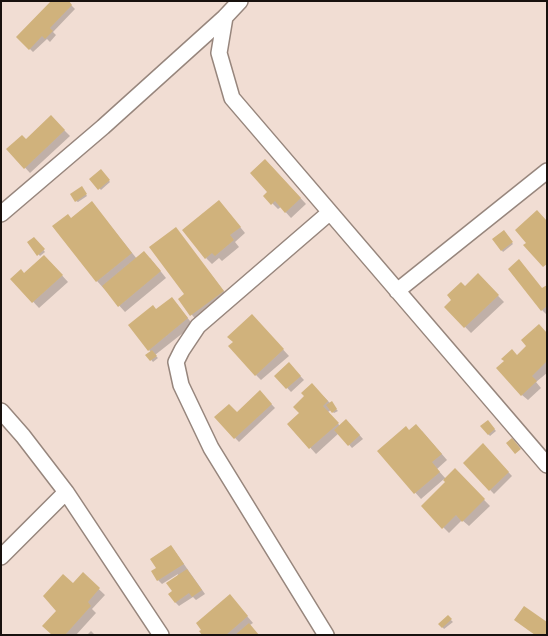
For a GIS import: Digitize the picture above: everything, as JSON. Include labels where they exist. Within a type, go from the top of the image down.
[{"type":"street","points":[[1,214],[103,127],[225,17],[240,1]]},
{"type":"street","points":[[225,17],[219,53],[232,98],[547,465]]},
{"type":"street","points":[[397,291],[547,171]]},
{"type":"street","points":[[326,635],[211,448],[181,385],[176,362],[198,326],[329,213]]},
{"type":"street","points":[[1,411],[23,436],[66,492],[161,635]]},
{"type":"street","points":[[1,557],[66,492]]},
{"type":"building","points":[[51,1],[69,1],[72,5],[50,28],[53,31],[45,39],[42,36],[29,50],[16,37]]},
{"type":"building","points":[[51,115],[65,130],[24,169],[6,149],[22,135],[26,139]]},
{"type":"building","points":[[265,159],[301,198],[285,213],[275,201],[271,205],[263,196],[267,192],[250,173]]},
{"type":"building","points":[[101,169],[110,180],[98,190],[89,179]]},
{"type":"building","points":[[82,186],[87,194],[75,202],[70,194]]},
{"type":"building","points":[[219,200],[241,227],[230,235],[234,240],[215,256],[212,253],[205,259],[182,230]]},
{"type":"building","points":[[92,201],[132,253],[96,282],[52,226],[68,214],[71,218]]},
{"type":"building","points":[[537,210],[547,221],[547,264],[543,267],[523,245],[526,243],[515,230]]},
{"type":"building","points":[[176,227],[224,291],[190,316],[178,299],[184,294],[149,247]]},
{"type":"building","points":[[504,230],[513,242],[501,251],[492,239]]},
{"type":"building","points":[[34,237],[45,249],[37,256],[27,242]]},
{"type":"building","points":[[144,251],[161,271],[118,307],[102,286]]},
{"type":"building","points":[[44,255],[63,275],[32,303],[10,279],[21,269],[24,273]]},
{"type":"building","points":[[519,259],[542,288],[547,285],[547,306],[541,311],[508,269]]},
{"type":"building","points":[[478,273],[499,295],[464,328],[444,307],[451,300],[447,295],[461,282],[465,286]]},
{"type":"building","points":[[172,297],[188,318],[148,351],[128,325],[153,305],[156,309]]},
{"type":"building","points":[[252,314],[284,349],[255,376],[228,346],[233,342],[227,337]]},
{"type":"building","points":[[539,324],[547,333],[547,361],[532,376],[537,381],[521,396],[496,368],[504,361],[501,359],[512,349],[517,355],[526,346],[521,340]]},
{"type":"building","points":[[152,350],[157,356],[150,361],[145,355]]},
{"type":"building","points":[[289,362],[301,376],[286,389],[274,376]]},
{"type":"building","points":[[312,383],[328,401],[323,406],[339,423],[309,449],[287,424],[299,413],[293,407],[304,396],[301,393]]},
{"type":"building","points":[[260,390],[272,404],[234,439],[214,417],[229,404],[237,412]]},
{"type":"building","points":[[332,401],[337,409],[332,413],[326,405]]},
{"type":"building","points":[[346,419],[360,435],[348,446],[334,430]]},
{"type":"building","points":[[488,420],[495,429],[488,435],[480,426]]},
{"type":"building","points":[[416,424],[442,454],[432,462],[440,472],[414,494],[377,451],[406,426],[409,430]]},
{"type":"building","points":[[512,438],[521,449],[515,454],[506,443]]},
{"type":"building","points":[[483,443],[509,472],[489,491],[463,463]]},
{"type":"building","points":[[455,468],[485,499],[462,522],[456,515],[442,529],[421,506],[445,482],[443,480]]},
{"type":"building","points":[[171,545],[184,564],[157,581],[151,571],[156,568],[150,559]]},
{"type":"building","points":[[187,569],[202,590],[192,597],[189,593],[175,603],[168,594],[172,591],[166,583]]},
{"type":"building","points":[[83,572],[100,588],[88,602],[91,606],[65,635],[52,635],[42,626],[56,611],[43,596],[63,574],[73,583]]},
{"type":"building","points":[[230,594],[248,616],[226,635],[202,635],[196,623]]},
{"type":"building","points":[[524,606],[547,622],[547,635],[535,635],[514,620]]},
{"type":"building","points":[[448,615],[452,619],[442,628],[438,624]]},
{"type":"building","points":[[249,623],[259,635],[235,635]]}]
